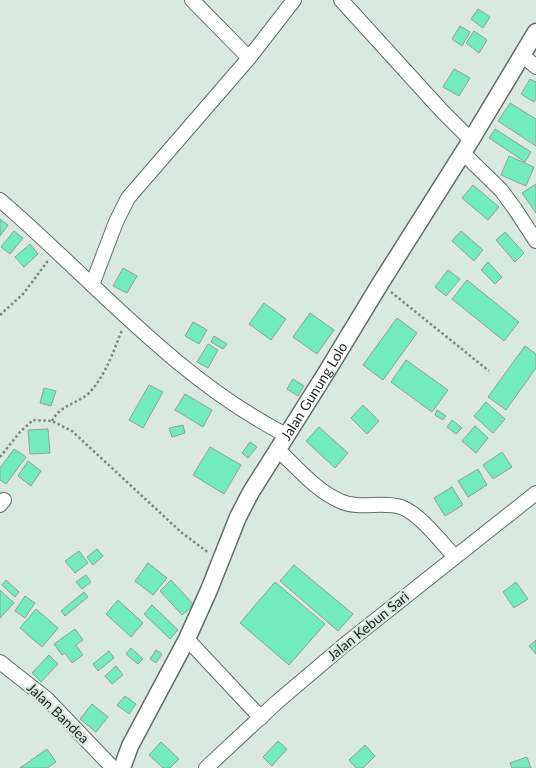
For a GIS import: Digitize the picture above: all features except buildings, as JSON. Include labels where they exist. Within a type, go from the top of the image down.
[{"type":"street","points":[[192,0],[249,58]]},
{"type":"street","points":[[92,285],[116,222],[128,198],[249,58],[294,0]]},
{"type":"street","points":[[341,0],[442,111],[515,208],[536,241]]},
{"type":"street","name":"Jalan Gunung Lolo","points":[[122,768],[130,746],[187,639],[238,518],[251,492],[523,56],[536,32]]},
{"type":"street","points":[[523,56],[536,67]]},
{"type":"street","points":[[0,200],[40,234],[127,318],[221,396],[253,417],[282,442],[310,480],[341,502],[401,507],[422,522],[455,557]]},
{"type":"street","name":"Jalan Kebun Sari","points":[[206,768],[277,702],[343,646],[536,493]]},
{"type":"street","points":[[187,639],[261,718]]},
{"type":"street","name":"Jalan Bandea","points":[[0,662],[47,699],[113,768]]},
{"type":"path","points":[[0,315],[23,294],[47,262],[40,234]]},
{"type":"path","points":[[380,284],[489,371]]},
{"type":"path","points":[[52,421],[56,413],[83,398],[102,376],[127,318]]},
{"type":"path","points":[[0,457],[20,432],[33,420],[52,421],[72,431],[182,533],[221,560]]}]
